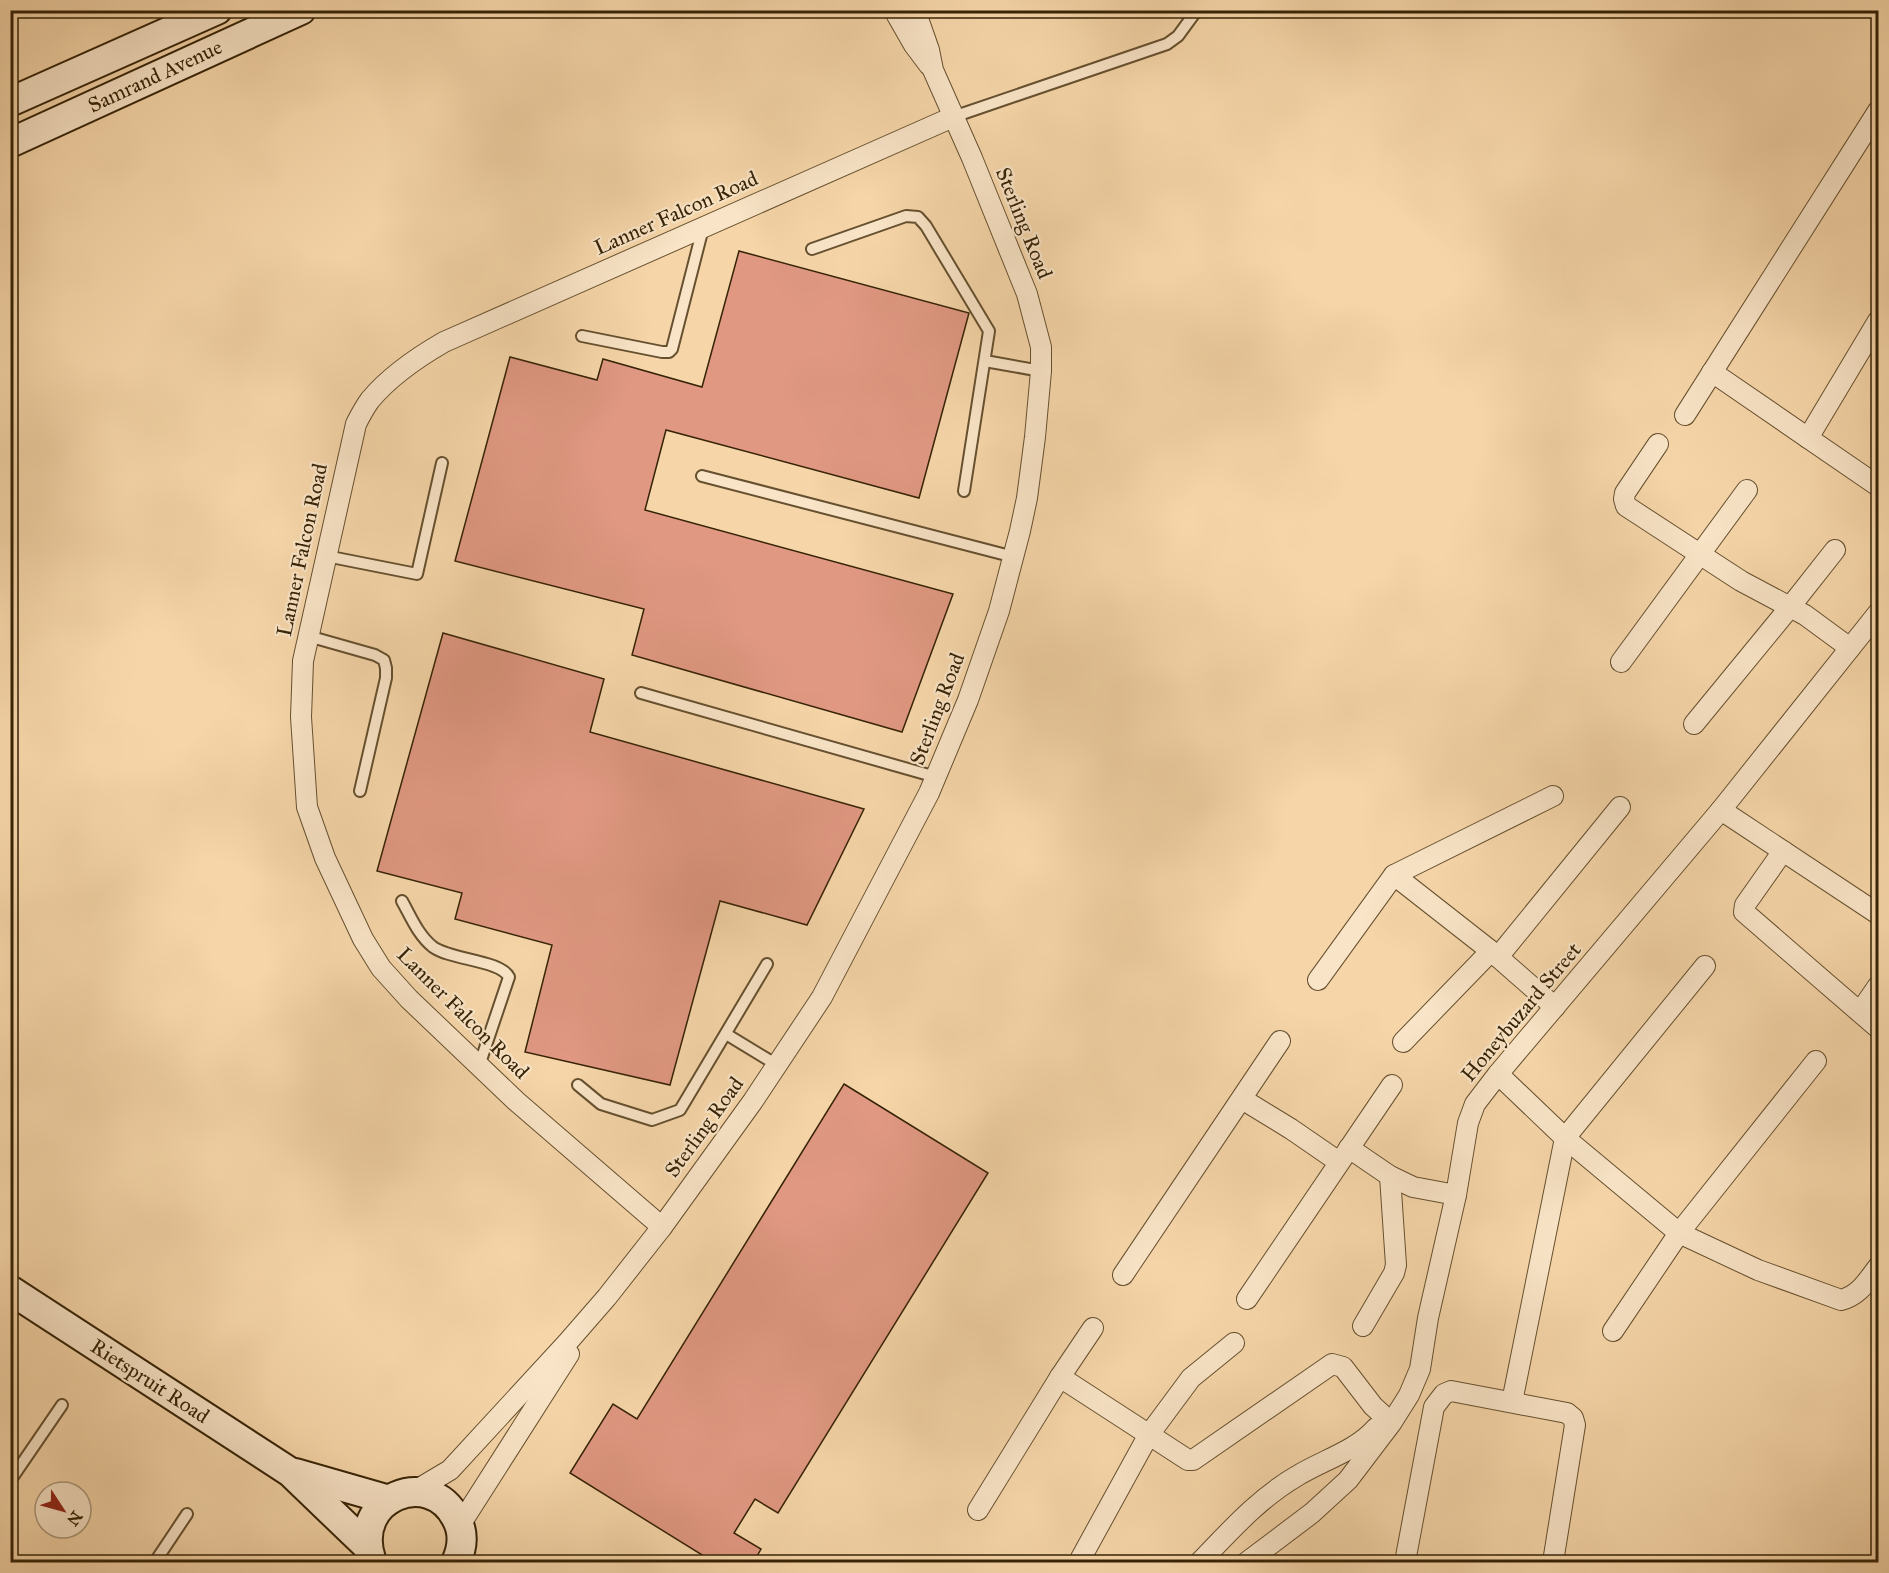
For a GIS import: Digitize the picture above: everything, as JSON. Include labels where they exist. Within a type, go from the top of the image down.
[{"type":"street","name":"Samrand Avenue","points":[[10,102],[217,10]]},
{"type":"street","name":"Samrand Avenue","points":[[10,143],[301,10]]},
{"type":"street","name":"Sterling Road","points":[[894,10],[914,45],[933,69]]},
{"type":"street","name":"Sterling Road","points":[[401,1496],[450,1470],[518,1398],[607,1297],[662,1227],[753,1101],[827,987],[892,866],[936,777],[968,700],[999,611],[1027,498],[1035,437],[1041,347],[1027,294],[933,69],[915,10]]},
{"type":"street","points":[[1685,415],[1878,111]]},
{"type":"street","name":"Lanner Falcon Road","points":[[662,1227],[516,1101],[409,999],[381,968],[363,939],[325,858],[307,807],[301,717],[303,661],[356,424],[370,400],[391,379],[420,356],[444,342],[953,117]]},
{"type":"street","points":[[1808,438],[1878,321]]},
{"type":"street","points":[[1712,372],[1878,486]]},
{"type":"street","points":[[1658,444],[1625,493],[1625,503],[1630,509],[1741,581],[1791,607],[1850,648]]},
{"type":"street","points":[[1621,662],[1747,490]]},
{"type":"street","points":[[1694,724],[1835,550]]},
{"type":"street","name":"Honeybuzard Street","points":[[1247,1563],[1312,1513],[1348,1480],[1392,1422],[1409,1395],[1420,1369],[1428,1318],[1456,1195],[1468,1123],[1475,1104],[1721,810],[1878,613]]},
{"type":"street","points":[[1318,980],[1394,875],[1553,796]]},
{"type":"street","points":[[1403,1042],[1495,954],[1620,807]]},
{"type":"street","points":[[1721,810],[1878,914]]},
{"type":"street","points":[[1783,851],[1745,905],[1744,912],[1878,1028]]},
{"type":"street","points":[[1394,875],[1495,954],[1555,1007]]},
{"type":"street","points":[[1512,1402],[1565,1138],[1705,966]]},
{"type":"street","points":[[1860,1012],[1878,986]]},
{"type":"street","points":[[1123,1275],[1280,1041]]},
{"type":"street","points":[[1613,1331],[1679,1233],[1816,1061]]},
{"type":"street","points":[[1498,1074],[1565,1138],[1679,1233],[1758,1270],[1841,1300],[1850,1298],[1860,1290],[1878,1267]]},
{"type":"street","points":[[1247,1299],[1392,1084]]},
{"type":"street","points":[[1242,1099],[1291,1129],[1413,1187],[1456,1195]]},
{"type":"street","points":[[1363,1326],[1394,1273],[1396,1265],[1390,1176]]},
{"type":"street","name":"Rietspruit Road","points":[[10,1290],[290,1472],[371,1558]]},
{"type":"street","name":"Sterling Road","points":[[459,1542],[607,1297]]},
{"type":"street","name":"Honeybuzard Street","points":[[1200,1563],[1264,1499],[1297,1475],[1353,1447],[1374,1431],[1402,1391],[1412,1369],[1428,1318]]},
{"type":"street","points":[[978,1510],[1059,1377],[1093,1328]]},
{"type":"street","points":[[1082,1558],[1148,1436],[1186,1383],[1234,1343]]},
{"type":"street","points":[[1059,1377],[1184,1459],[1193,1460],[1332,1364],[1343,1367],[1373,1406],[1385,1417]]},
{"type":"street","points":[[1405,1563],[1434,1407],[1438,1399],[1451,1391],[1568,1413],[1573,1418],[1575,1425],[1553,1563]]},
{"type":"street","name":"Rietspruit Road","points":[[290,1472],[401,1496],[428,1494],[442,1501],[453,1511],[459,1542]]},
{"type":"street","points":[[371,1558],[367,1535],[374,1515],[401,1496]]},
{"type":"street","points":[[459,1542],[476,1563]]},
{"type":"lane","points":[[953,117],[1167,44],[1178,36],[1197,10]]},
{"type":"lane","points":[[812,249],[906,216],[918,217],[926,226],[989,331],[964,491]]},
{"type":"lane","points":[[582,336],[662,352],[672,349],[703,228]]},
{"type":"lane","points":[[985,361],[1041,371]]},
{"type":"lane","points":[[326,555],[417,574],[442,463]]},
{"type":"lane","points":[[702,476],[1014,557]]},
{"type":"lane","points":[[308,636],[375,655],[384,660],[386,678],[360,791]]},
{"type":"lane","points":[[641,693],[936,777]]},
{"type":"lane","points":[[402,901],[421,935],[433,947],[443,953],[502,969],[509,977],[479,1066]]},
{"type":"lane","points":[[578,1085],[601,1104],[652,1120],[680,1110],[767,964]]},
{"type":"lane","points":[[726,1034],[777,1065]]},
{"type":"lane","points":[[10,1481],[62,1405]]},
{"type":"lane","points":[[155,1563],[187,1514]]},
{"type":"building","points":[[739,251],[969,313],[919,498],[666,430],[645,510],[953,594],[902,732],[632,655],[644,609],[455,561],[510,357],[597,380],[603,359],[702,387]]},
{"type":"building","points":[[443,633],[604,679],[590,732],[864,809],[807,925],[720,901],[670,1085],[525,1052],[552,945],[455,919],[462,893],[377,871]]},
{"type":"building","points":[[844,1084],[988,1173],[778,1513],[755,1499],[734,1533],[761,1549],[753,1563],[715,1563],[570,1473],[613,1404],[637,1419]]}]
